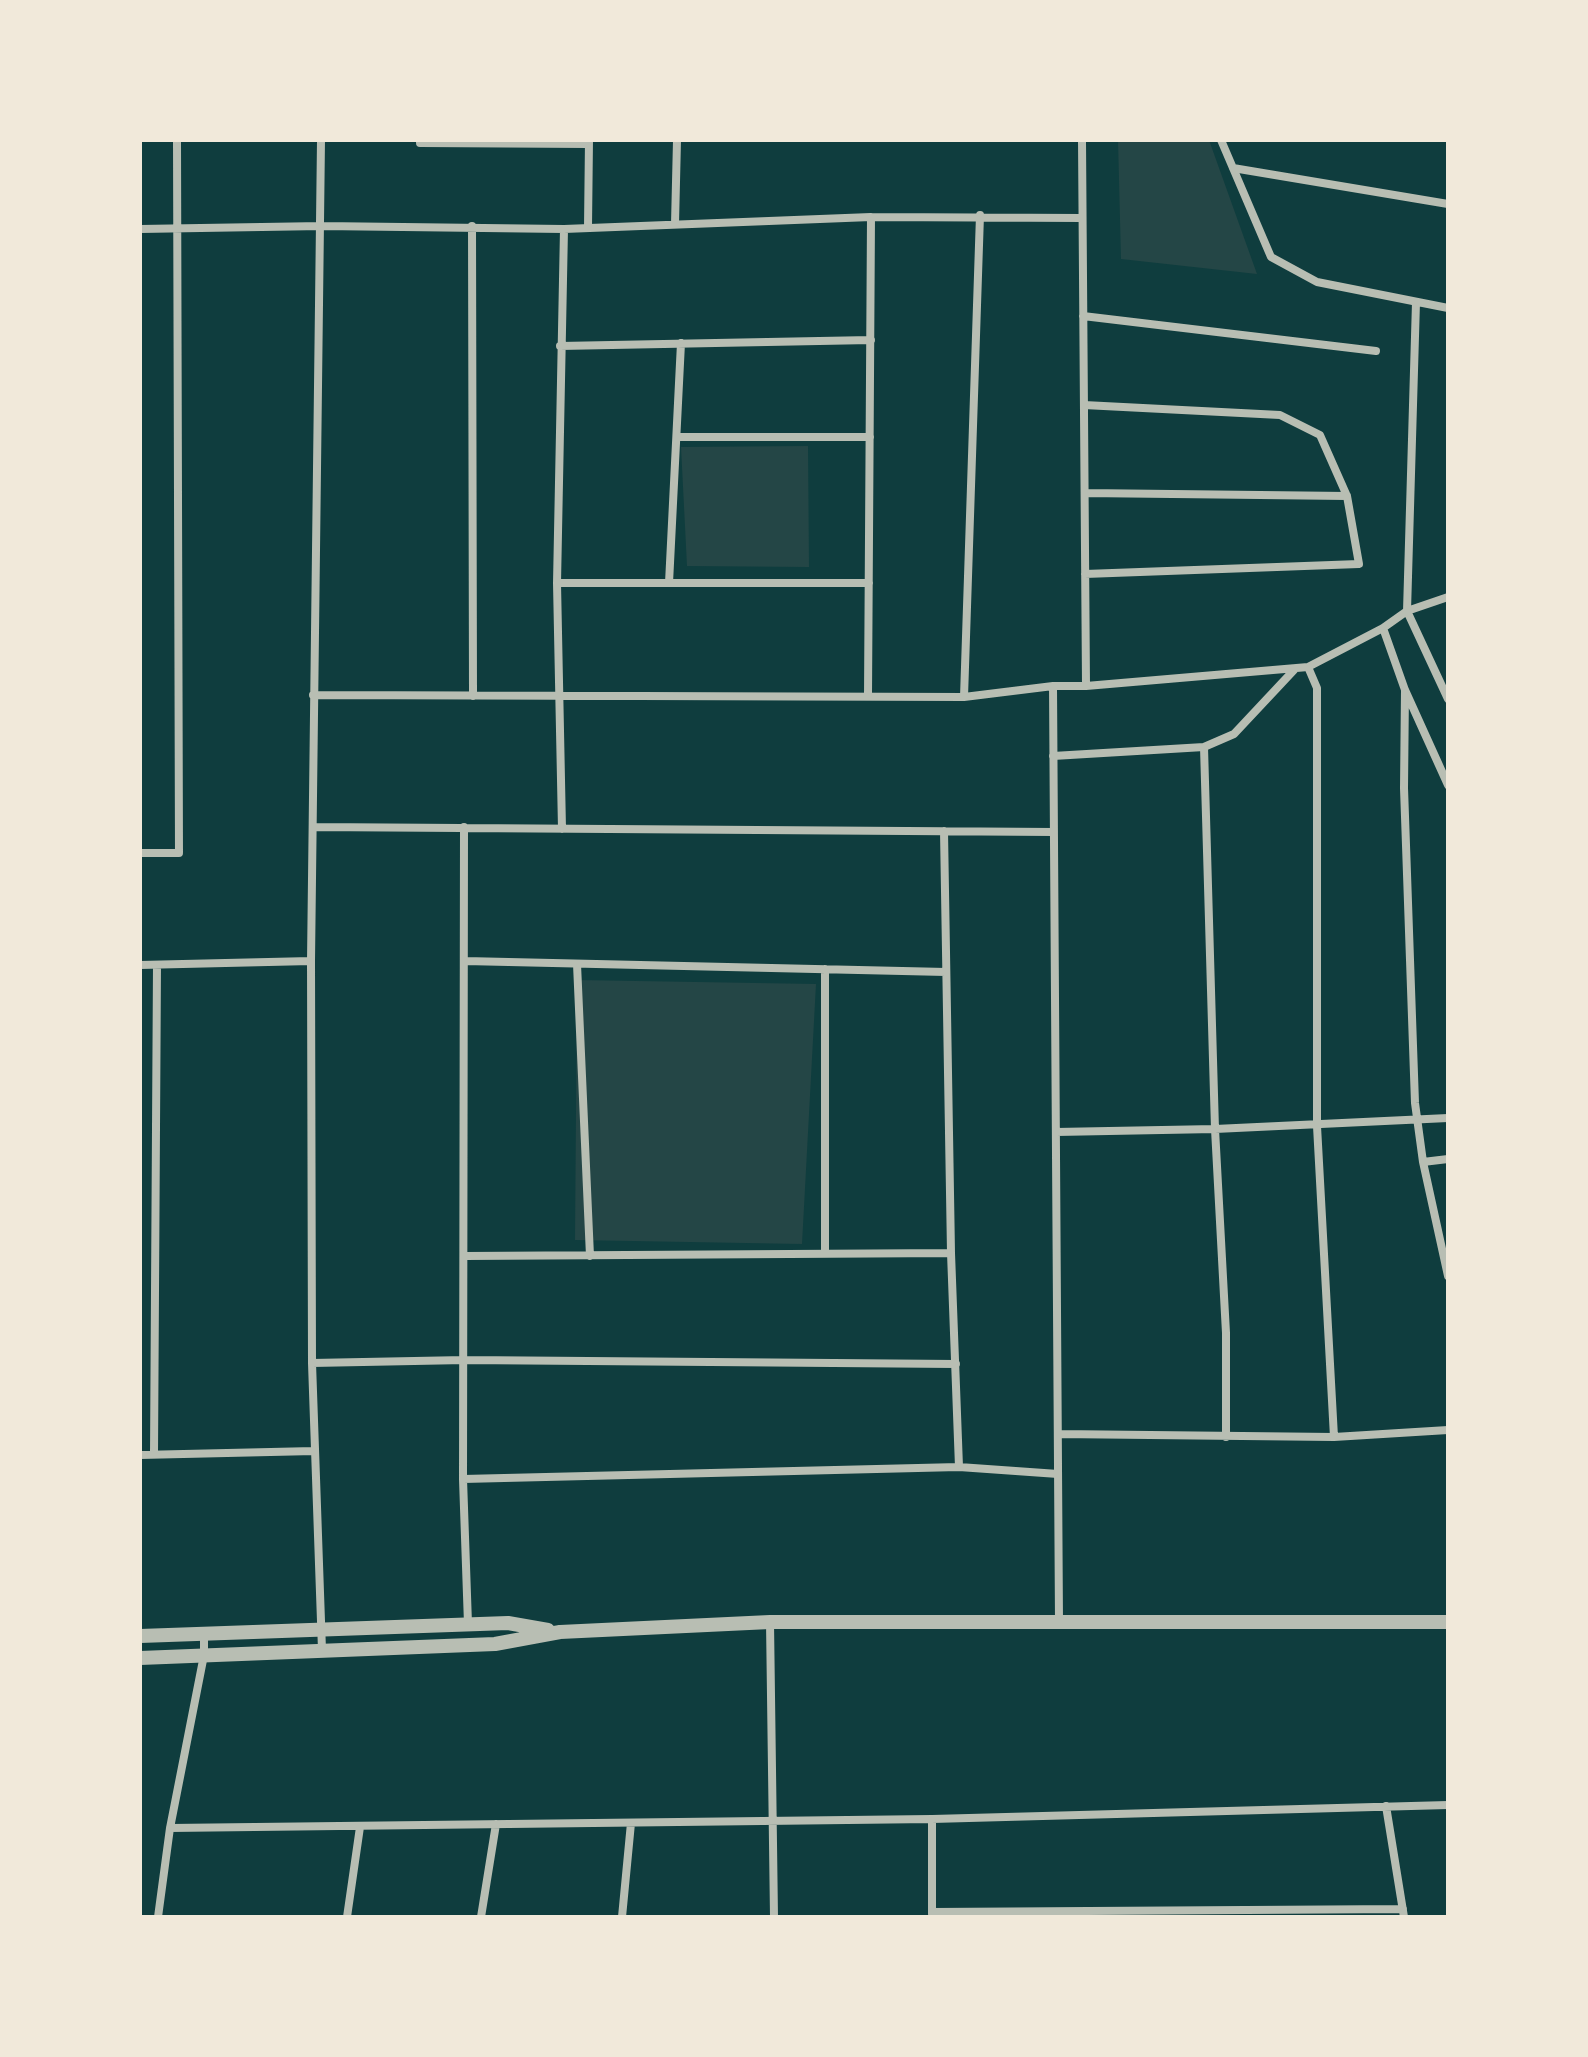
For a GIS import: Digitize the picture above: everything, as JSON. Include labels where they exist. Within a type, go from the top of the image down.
[{"type":"street","points":[[140,853],[179,853],[177,140]]},
{"type":"street","points":[[321,140],[311,961],[312,1363],[322,1650]]},
{"type":"street","points":[[420,140],[420,143],[589,142],[588,227]]},
{"type":"street","points":[[675,224],[677,140]]},
{"type":"street","points":[[1082,140],[1086,686]]},
{"type":"street","points":[[1221,140],[1271,257],[1317,282],[1448,308]]},
{"type":"street","points":[[1233,168],[1448,204]]},
{"type":"street","points":[[140,229],[322,226],[564,229],[871,217],[980,215],[1082,218]]},
{"type":"street","points":[[964,697],[980,215]]},
{"type":"street","points":[[868,696],[871,217]]},
{"type":"street","points":[[472,226],[473,696]]},
{"type":"street","points":[[562,829],[557,583],[564,229]]},
{"type":"street","points":[[1416,302],[1407,611],[1448,699]]},
{"type":"street","points":[[1083,316],[1376,351]]},
{"type":"street","points":[[560,346],[871,340]]},
{"type":"street","points":[[669,583],[679,437],[681,343]]},
{"type":"street","points":[[1084,405],[1280,415],[1320,435],[1347,496],[1359,564],[1085,574]]},
{"type":"street","points":[[679,437],[870,437]]},
{"type":"street","points":[[1085,493],[1347,496]]},
{"type":"street","points":[[557,583],[869,583]]},
{"type":"street","points":[[313,695],[964,697],[1053,686],[1295,669],[1308,667],[1383,628],[1407,611],[1448,597]]},
{"type":"street","points":[[1383,628],[1405,690],[1448,785]]},
{"type":"street","points":[[1308,667],[1317,688],[1317,1126],[1334,1437]]},
{"type":"street","points":[[1053,756],[1204,747],[1234,734],[1295,669]]},
{"type":"street","points":[[1053,686],[1059,1621]]},
{"type":"street","points":[[1405,690],[1404,788],[1418,1120],[1423,1162],[1448,1276]]},
{"type":"street","points":[[1204,747],[1215,1129],[1226,1333],[1226,1437]]},
{"type":"street","points":[[313,827],[1054,832]]},
{"type":"street","points":[[464,827],[463,1479],[468,1624]]},
{"type":"street","points":[[944,831],[951,1253],[959,1467]]},
{"type":"street","points":[[140,965],[311,961]]},
{"type":"street","points":[[465,961],[946,972]]},
{"type":"street","points":[[577,964],[590,1256]]},
{"type":"street","points":[[154,1454],[157,965]]},
{"type":"street","points":[[825,969],[825,1254]]},
{"type":"street","points":[[1056,1132],[1317,1126],[1448,1118]]},
{"type":"street","points":[[1423,1162],[1448,1159]]},
{"type":"street","points":[[465,1256],[951,1253]]},
{"type":"street","points":[[312,1363],[465,1360],[956,1364]]},
{"type":"street","points":[[1058,1434],[1334,1437],[1448,1430]]},
{"type":"street","points":[[140,1455],[314,1451]]},
{"type":"street","points":[[463,1479],[959,1467],[1058,1474]]},
{"type":"street","points":[[770,1622],[774,1917]]},
{"type":"street","points":[[140,1658],[495,1644],[560,1632],[770,1622],[1448,1622]]},
{"type":"street","points":[[140,1636],[508,1623],[560,1632]]},
{"type":"street","points":[[158,1917],[170,1828],[204,1655],[204,1633]]},
{"type":"street","points":[[170,1828],[932,1819],[1448,1805]]},
{"type":"street","points":[[932,1819],[932,1914],[1403,1913],[1386,1806]]},
{"type":"street","points":[[622,1917],[631,1823]]},
{"type":"street","points":[[481,1917],[496,1824]]},
{"type":"street","points":[[347,1917],[360,1827]]},
{"type":"shaded area","points":[[1118,140],[1209,140],[1257,274],[1121,259]]},
{"type":"shaded area","points":[[808,446],[809,567],[687,566],[681,447]]},
{"type":"shaded area","points":[[577,980],[816,984],[802,1244],[575,1240]]}]
